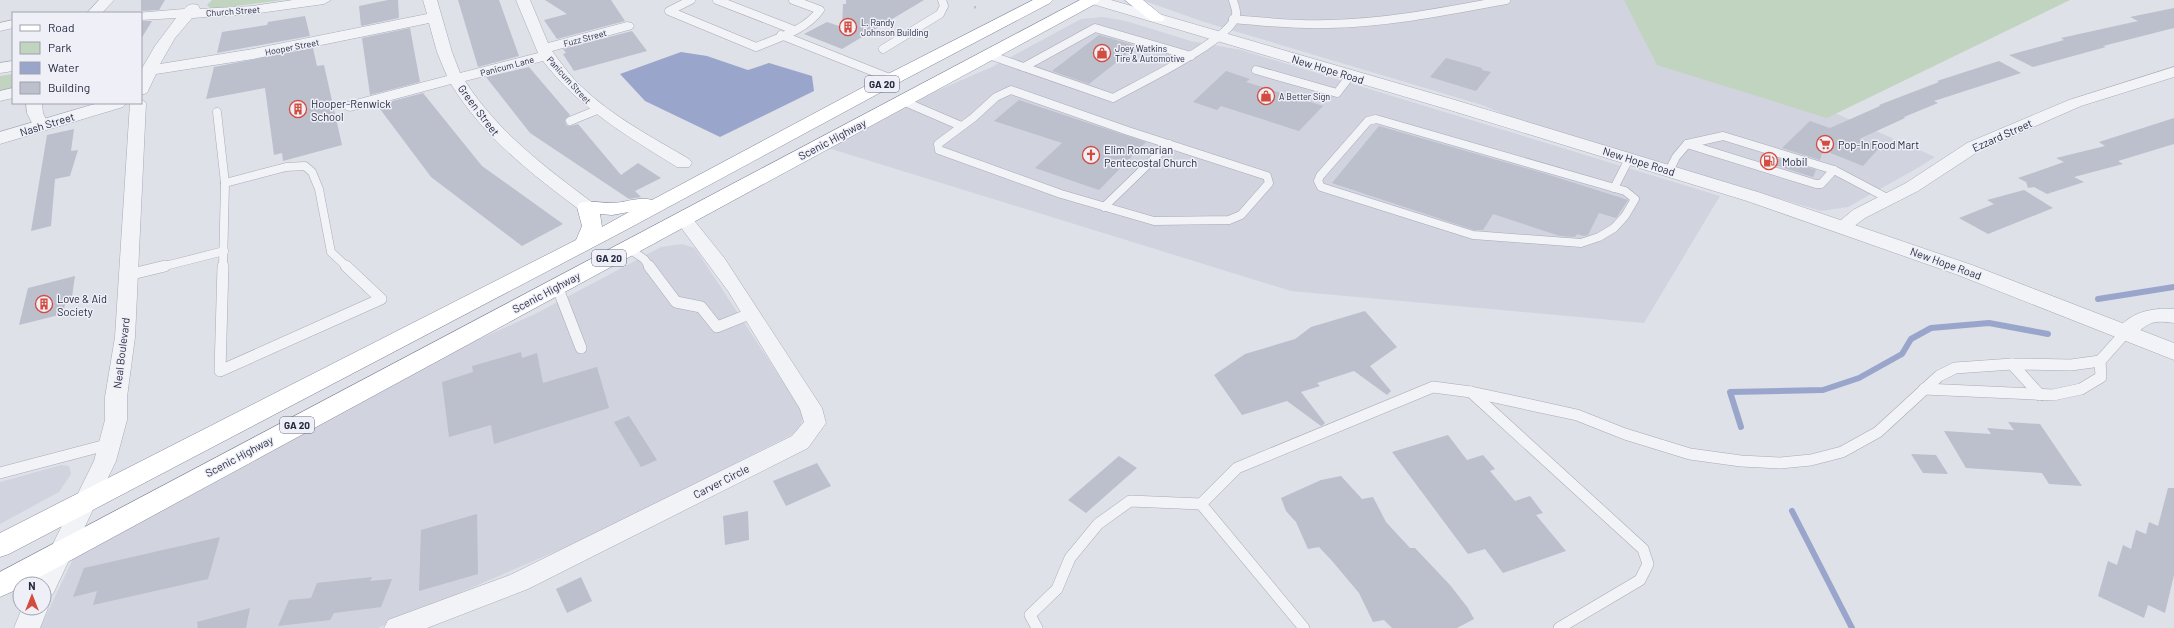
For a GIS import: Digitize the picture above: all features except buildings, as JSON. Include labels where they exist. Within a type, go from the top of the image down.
[{"type":"main road","points":[[1019,7],[1045,0]]},
{"type":"main road","name":"Scenic Highway","points":[[0,585],[683,218],[1093,0]]},
{"type":"main road","points":[[1133,0],[1157,18]]},
{"type":"main road","name":"GA 20","points":[[0,546],[584,244],[892,79],[1019,7]]},
{"type":"main road","points":[[584,244],[592,232],[593,223],[587,206],[620,209],[675,195]]},
{"type":"street","points":[[95,12],[107,0]]},
{"type":"street","points":[[142,88],[158,53],[187,14],[202,0]]},
{"type":"street","name":"Church Street","points":[[142,16],[252,10],[324,0]]},
{"type":"street","name":"Green Street","points":[[430,0],[443,48],[456,80],[476,111],[499,138],[587,206]]},
{"type":"street","name":"Panicum Street","points":[[523,0],[546,52],[580,95],[597,110],[682,163]]},
{"type":"street","name":"New Hope Road","points":[[1093,0],[1629,158],[1843,226],[1972,272],[2174,352]]},
{"type":"street","name":"Hooper Street","points":[[149,70],[253,54],[435,17]]},
{"type":"street","points":[[0,27],[12,24]]},
{"type":"street","name":"Fuzz Street","points":[[546,52],[627,26]]},
{"type":"street","name":"Panicum Lane","points":[[350,106],[456,80],[546,52]]},
{"type":"street","points":[[0,68],[12,66]]},
{"type":"street","name":"Ezzard Street","points":[[1843,226],[1859,214],[1912,187],[1980,144],[2075,103],[2174,72]]},
{"type":"street","points":[[0,96],[12,93]]},
{"type":"street","points":[[34,104],[35,113],[40,126]]},
{"type":"street","name":"Nash Street","points":[[0,138],[114,104]]},
{"type":"street","name":"Neal Boulevard","points":[[49,576],[83,504],[105,462],[116,420],[116,397],[125,337],[138,104]]},
{"type":"street","name":"Carver Circle","points":[[397,628],[519,582],[800,442],[815,423],[811,408],[752,312],[724,271],[683,218]]},
{"type":"street","points":[[2126,332],[2137,322],[2150,315],[2174,316]]},
{"type":"street","points":[[27,628],[32,616]]},
{"type":"lane","points":[[691,0],[669,11],[756,47],[794,30],[817,15],[820,10],[793,0]]},
{"type":"lane","points":[[717,0],[794,30]]},
{"type":"lane","points":[[883,49],[940,14],[944,6],[942,0]]},
{"type":"lane","points":[[989,55],[1113,98],[1191,56],[1219,36],[1230,27],[1236,15],[1233,0]]},
{"type":"lane","points":[[1233,19],[1279,24],[1340,24],[1506,0]]},
{"type":"lane","points":[[1024,67],[1095,28],[1191,56]]},
{"type":"lane","points":[[781,35],[892,79]]},
{"type":"lane","points":[[1256,70],[1337,93],[1350,76]]},
{"type":"lane","points":[[1011,90],[1021,92],[1169,144],[1267,176],[1269,183],[1241,215],[1229,220],[1154,221],[1061,194],[939,150],[938,144],[984,109],[990,102],[1005,91],[1011,90]]},
{"type":"lane","points":[[903,101],[961,126]]},
{"type":"lane","points":[[570,121],[597,110]]},
{"type":"lane","points":[[217,112],[225,183],[220,371],[380,299],[331,252],[319,189],[312,172],[305,166],[286,167],[225,183]]},
{"type":"lane","points":[[1376,119],[1614,188],[1625,191],[1635,199],[1626,216],[1611,231],[1595,240],[1580,243],[1473,235],[1321,188],[1318,181],[1320,176],[1368,121],[1376,119]]},
{"type":"lane","points":[[1669,171],[1676,157],[1687,144],[1723,136],[1834,170],[1889,199]]},
{"type":"lane","points":[[1104,206],[1169,144]]},
{"type":"lane","points":[[1687,144],[1816,184],[1820,184],[1834,170]]},
{"type":"lane","points":[[1614,188],[1629,158]]},
{"type":"lane","points":[[628,248],[644,259],[676,302],[701,307],[717,327],[752,312]]},
{"type":"lane","points":[[128,275],[224,252]]},
{"type":"lane","points":[[557,286],[581,348]]},
{"type":"lane","points":[[1037,628],[1030,615],[1057,589],[1070,558],[1098,524],[1130,501],[1201,504],[1237,468],[1433,387],[1472,392],[1577,415],[1625,434],[1690,454],[1741,462],[1780,463],[1811,460],[1842,452],[1878,432],[1939,376],[1955,368],[2012,364],[2071,365],[2100,361],[2126,332]]},
{"type":"lane","points":[[1924,389],[2053,395],[2081,389],[2100,377],[2100,361]]},
{"type":"lane","points":[[2012,364],[2040,394]]},
{"type":"lane","points":[[1472,392],[1643,549],[1648,564],[1640,580],[1559,628]]},
{"type":"lane","points":[[0,473],[110,444]]},
{"type":"lane","points":[[1201,504],[1304,628]]},
{"type":"shaded area","points":[[1142,0],[1664,0],[1835,113],[1935,157],[1848,207],[1821,211],[1512,118],[1482,105],[1204,22]]},
{"type":"shaded area","points":[[1103,17],[1126,21],[1191,41],[1241,50],[1720,196],[1644,323],[1291,291],[828,148],[934,92],[992,67],[1081,19]]},
{"type":"shaded area","points":[[682,244],[695,248],[799,406],[803,418],[800,427],[793,434],[594,535],[378,628],[40,628],[46,616],[52,616],[52,603],[74,557],[442,356],[537,313],[661,247]]},
{"type":"shaded area","points":[[61,465],[69,466],[71,474],[59,492],[0,524],[0,482]]},
{"type":"green space","points":[[212,0],[283,0],[211,9],[207,5]]},
{"type":"green space","points":[[1624,0],[2070,0],[1827,118],[1657,65]]},
{"type":"green space","points":[[12,74],[12,90],[0,93],[0,76]]},
{"type":"water","points":[[681,52],[707,56],[748,70],[769,63],[812,76],[814,91],[720,137],[645,101],[620,74]]},
{"type":"waterway","points":[[2098,299],[2174,287]]},
{"type":"waterway","points":[[1741,427],[1730,392],[1823,390],[1859,378],[1902,354],[1911,339],[1931,328],[1989,323],[2048,334]]},
{"type":"waterway","points":[[1792,511],[1852,628]]},
{"type":"place","name":"L. Randy Johnson Building","points":[[848,27]]},
{"type":"place","name":"Joey Watkins Tire & Automotive","points":[[1102,53]]},
{"type":"place","name":"A Better Sign","points":[[1266,96]]},
{"type":"place","name":"Hooper-Renwick School","points":[[298,109]]},
{"type":"place","name":"Pop-In Food Mart","points":[[1825,144]]},
{"type":"place","name":"Elim Romarian Pentecostal Church","points":[[1091,155]]},
{"type":"place","name":"Mobil","points":[[1769,161]]},
{"type":"place","name":"Love & Aid Society","points":[[44,304]]}]
